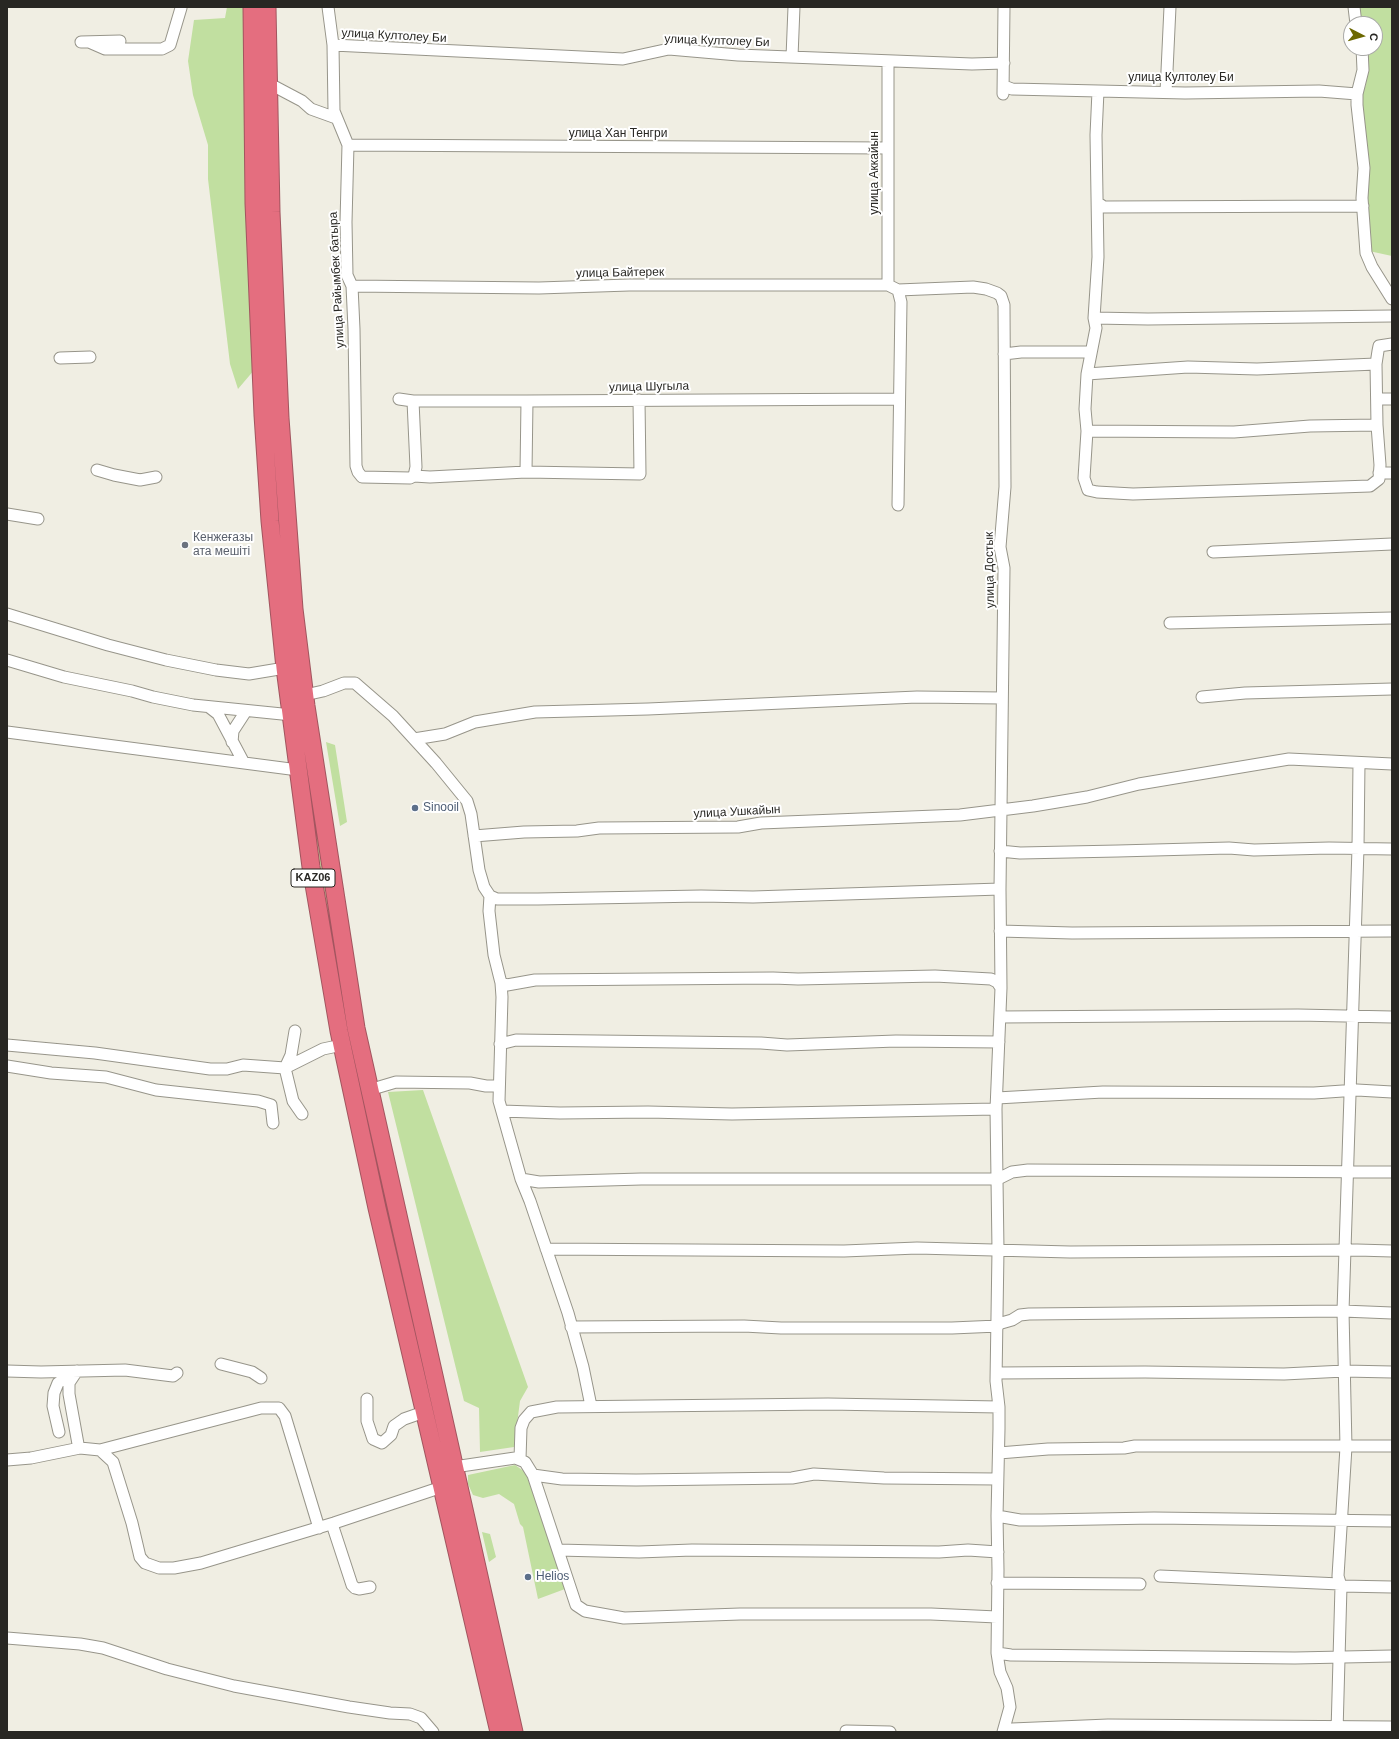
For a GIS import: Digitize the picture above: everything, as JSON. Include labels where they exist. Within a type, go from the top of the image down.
[{"type":"highway","name":"KАZ06","points":[[252,7],[254,203],[263,415],[270,520],[285,668],[298,706],[356,1028],[369,1090],[514,1732]]},
{"type":"highway","name":"KАZ06","points":[[267,7],[271,212],[280,418],[294,610],[298,706],[298,770],[311,867],[342,1045],[377,1208],[499,1732]]},
{"type":"street","name":"улица Райымбек батыра","points":[[328,7],[333,45],[334,72],[332,99],[336,118],[348,145],[346,222],[347,267],[348,280],[352,286],[356,460],[358,472],[362,477],[410,478],[414,476]]},
{"type":"street","points":[[792,57],[794,7]]},
{"type":"street","points":[[1004,7],[1004,63]]},
{"type":"street","points":[[1166,92],[1170,7]]},
{"type":"street","points":[[120,41],[85,42],[105,49],[162,49],[170,45],[181,8]]},
{"type":"street","name":"улица Култолеу Би","points":[[333,45],[623,59],[669,49],[738,55],[972,64],[1004,63],[1003,90],[1283,93],[1319,91],[1357,94]]},
{"type":"street","points":[[1362,56],[1363,70],[1357,94],[1364,168],[1362,206],[1366,253],[1372,267],[1392,299]]},
{"type":"street","name":"улица Аккайын","points":[[888,61],[888,148],[893,288],[901,302],[898,505]]},
{"type":"street","points":[[268,83],[302,100],[311,109],[336,118]]},
{"type":"street","points":[[1098,90],[1096,135],[1098,257],[1094,318],[1096,328],[1087,374],[1087,431],[1084,478],[1088,490],[1133,494],[1370,486],[1379,479],[1380,442],[1377,425],[1376,364],[1379,346],[1392,344]]},
{"type":"street","name":"улица Хан Тенгри","points":[[348,145],[888,148]]},
{"type":"street","points":[[1098,203],[1104,207],[1362,206]]},
{"type":"street","name":"улица Байтерек","points":[[352,286],[539,288],[629,285],[893,288],[973,287],[986,289],[997,293],[1001,296],[1004,305]]},
{"type":"street","name":"улица Достык","points":[[1003,1732],[1010,1707],[1010,1697],[1000,1672],[997,1653],[997,1479],[999,1453],[999,1407],[996,1373],[998,1325],[997,1104],[1001,988],[1000,810],[1004,568],[1000,547],[1005,487],[1004,305]]},
{"type":"street","points":[[1094,318],[1148,319],[1392,316]]},
{"type":"street","points":[[1004,354],[1021,352],[1091,352]]},
{"type":"street","points":[[60,358],[90,357]]},
{"type":"street","points":[[1087,374],[1188,367],[1257,369],[1376,364]]},
{"type":"street","name":"улица Шугыла","points":[[399,398],[413,401],[527,401],[899,398]]},
{"type":"street","points":[[1377,399],[1392,399]]},
{"type":"street","points":[[413,401],[416,467],[414,476],[430,477],[526,472],[640,474],[639,400]]},
{"type":"street","points":[[526,472],[527,401]]},
{"type":"street","points":[[1087,431],[1222,432],[1310,426],[1377,425]]},
{"type":"street","points":[[97,470],[140,480],[156,476]]},
{"type":"street","points":[[1379,473],[1392,473]]},
{"type":"street","points":[[7,514],[38,519]]},
{"type":"street","points":[[1213,552],[1392,544]]},
{"type":"street","points":[[7,614],[108,645],[166,660],[216,670],[249,674],[285,668]]},
{"type":"street","points":[[1170,622],[1392,618]]},
{"type":"street","points":[[7,660],[87,682],[153,697],[208,707],[246,711],[298,706],[322,691],[344,683],[355,683],[393,716],[436,763],[467,801],[471,814],[484,887],[490,896],[497,899],[538,900],[701,896],[753,897],[1000,889]]},
{"type":"street","points":[[1202,697],[1245,693],[1392,689]]},
{"type":"street","points":[[414,739],[445,734],[475,722],[535,712],[656,709],[917,697],[1002,698]]},
{"type":"street","points":[[208,707],[218,714],[244,763]]},
{"type":"street","points":[[232,742],[233,731],[246,711]]},
{"type":"street","points":[[7,732],[298,770]]},
{"type":"street","name":"улица Ушкайын","points":[[474,836],[599,828],[738,827],[762,823],[903,818],[1033,806],[1087,797],[1139,784],[1289,759],[1392,764]]},
{"type":"street","points":[[1337,1729],[1341,1585],[1338,1576],[1346,1447],[1343,1311],[1358,848],[1359,763]]},
{"type":"street","points":[[1000,851],[1020,853],[1229,848],[1254,850],[1358,848],[1392,849]]},
{"type":"street","points":[[490,896],[489,911],[494,955],[500,983],[499,1101],[521,1179],[568,1313],[583,1367],[591,1406]]},
{"type":"street","points":[[1000,931],[1072,933],[1392,931]]},
{"type":"street","points":[[500,983],[507,985],[536,980],[773,978],[798,980],[935,976],[991,979],[997,982],[1001,988]]},
{"type":"street","points":[[1000,1017],[1392,1017]]},
{"type":"street","points":[[295,1031],[291,1055],[285,1068],[293,1101],[302,1114]]},
{"type":"street","points":[[500,1044],[516,1040],[761,1043],[787,1046],[896,1041],[998,1042]]},
{"type":"street","points":[[7,1045],[95,1053],[210,1069],[227,1069],[243,1066],[285,1068],[323,1049],[342,1045]]},
{"type":"street","points":[[7,1066],[51,1073],[106,1076],[156,1090],[258,1101],[271,1105],[273,1123]]},
{"type":"street","points":[[369,1090],[396,1082],[470,1083],[486,1086],[498,1086]]},
{"type":"street","points":[[502,1111],[560,1113],[648,1112],[732,1114],[997,1104],[1103,1092],[1392,1092]]},
{"type":"street","points":[[521,1179],[539,1182],[641,1180],[998,1179],[1012,1172],[1028,1170],[1392,1172]]},
{"type":"street","points":[[546,1249],[844,1251],[917,1248],[1070,1252],[1392,1251]]},
{"type":"street","points":[[571,1327],[744,1326],[781,1328],[952,1328],[998,1325],[1012,1320],[1020,1315],[1029,1314],[1343,1311],[1392,1313]]},
{"type":"street","points":[[221,1364],[252,1372],[260,1378]]},
{"type":"street","points":[[7,1371],[125,1370],[173,1376],[177,1373]]},
{"type":"street","points":[[59,1432],[53,1406],[54,1393],[58,1383],[77,1371]]},
{"type":"street","points":[[77,1371],[70,1383],[69,1394],[78,1444]]},
{"type":"street","points":[[996,1373],[1145,1372],[1284,1374],[1344,1371],[1392,1372]]},
{"type":"street","points":[[367,1399],[366,1421],[373,1439],[382,1443],[391,1435],[394,1426],[404,1420],[424,1412]]},
{"type":"street","points":[[520,1459],[521,1428],[524,1420],[532,1412],[557,1407],[828,1404],[999,1407]]},
{"type":"street","points":[[7,1460],[17,1460],[80,1448],[100,1450],[261,1408],[278,1408],[285,1416],[319,1528]]},
{"type":"street","points":[[999,1453],[1055,1448],[1124,1448],[1135,1446],[1392,1446]]},
{"type":"street","points":[[100,1450],[113,1462],[132,1524],[140,1557],[145,1563],[159,1568],[174,1568],[201,1563],[332,1524],[442,1487]]},
{"type":"street","points":[[454,1467],[520,1459],[525,1462],[533,1475],[576,1605],[585,1611],[624,1618],[740,1614],[931,1614],[997,1617]]},
{"type":"street","points":[[533,1475],[562,1479],[636,1480],[792,1478],[814,1474],[884,1478],[997,1479]]},
{"type":"street","points":[[997,1516],[1020,1520],[1154,1518],[1392,1521]]},
{"type":"street","points":[[332,1524],[352,1585],[359,1589],[370,1587]]},
{"type":"street","points":[[558,1550],[639,1552],[692,1550],[939,1552],[968,1550],[998,1552]]},
{"type":"street","points":[[1160,1576],[1392,1587]]},
{"type":"street","points":[[997,1583],[1140,1584]]},
{"type":"street","points":[[7,1638],[80,1644],[103,1648],[129,1655],[167,1669],[234,1686],[349,1707],[390,1713],[410,1714],[421,1718],[433,1732]]},
{"type":"street","points":[[997,1653],[1011,1655],[1295,1658],[1392,1656]]},
{"type":"street","points":[[1003,1732],[1012,1729],[1108,1725],[1337,1729],[1392,1727]]},
{"type":"street","points":[[846,1731],[890,1732]]},
{"type":"green space","points":[[227,7],[250,7],[255,369],[238,389],[230,364],[208,179],[208,145],[193,95],[188,61],[194,20],[225,18]]},
{"type":"green space","points":[[1359,7],[1392,7],[1392,256],[1369,251],[1358,98],[1366,85],[1367,62],[1366,56],[1383,56],[1383,16],[1359,16]]},
{"type":"green space","points":[[326,742],[335,745],[347,822],[340,826]]},
{"type":"green space","points":[[304,749],[450,1473],[444,1475],[394,1253],[329,934]]},
{"type":"green space","points":[[423,1090],[528,1387],[520,1401],[514,1447],[480,1452],[479,1408],[464,1401],[388,1092]]},
{"type":"green space","points":[[515,1465],[528,1474],[565,1589],[538,1599],[523,1527],[520,1524],[514,1504],[499,1494],[483,1498],[473,1495],[468,1484],[468,1475]]},
{"type":"green space","points":[[482,1532],[490,1534],[496,1557],[489,1562]]},
{"type":"place","name":"Кенжеғазы ата мешіті","points":[[185,545]]},
{"type":"place","name":"Sinooil","points":[[415,808]]},
{"type":"place","name":"Helios","points":[[528,1577]]}]
